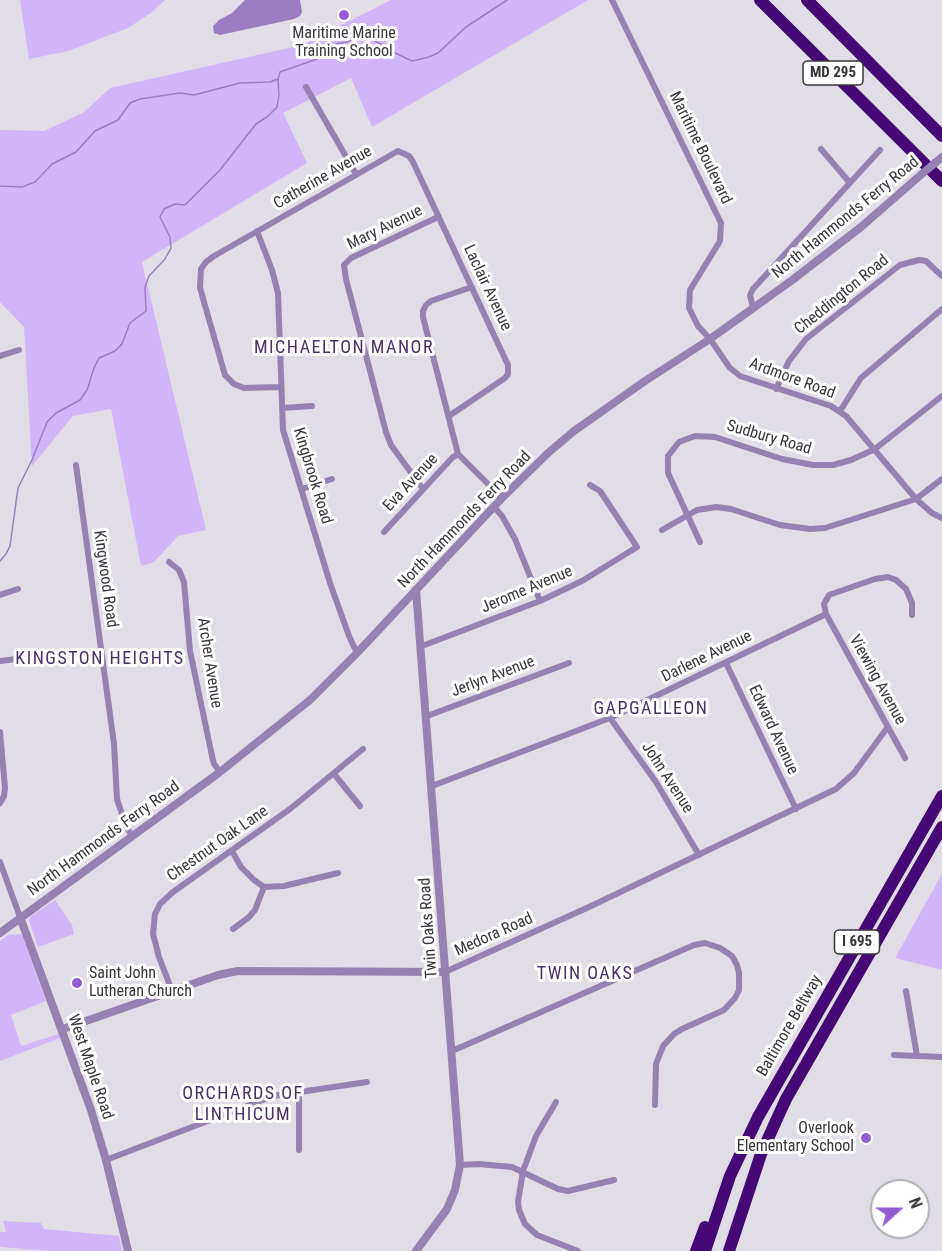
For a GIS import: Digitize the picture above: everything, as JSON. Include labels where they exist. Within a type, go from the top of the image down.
[{"type":"highway","name":"MD 295","points":[[760,0],[942,181]]},
{"type":"highway","name":"MD 295","points":[[807,0],[942,136]]},
{"type":"highway","name":"Baltimore Beltway","points":[[705,1251],[730,1176],[773,1089],[942,796]]},
{"type":"highway","name":"Baltimore Beltway","points":[[729,1251],[761,1154],[786,1099],[942,827]]},
{"type":"highway","points":[[696,1251],[724,1174],[773,1089]]},
{"type":"highway","points":[[734,1251],[738,1219]]},
{"type":"street","name":"Maritime Boulevard","points":[[612,0],[721,224],[720,241],[688,298],[692,315],[710,339]]},
{"type":"street","points":[[306,87],[356,174]]},
{"type":"street","points":[[821,149],[850,183]]},
{"type":"street","points":[[753,308],[750,295],[753,289],[880,150]]},
{"type":"street","name":"Catherine Avenue","points":[[280,387],[243,388],[225,375],[200,288],[201,269],[206,262],[257,231],[392,153],[398,151],[403,153]]},
{"type":"street","name":"Laclair Avenue","points":[[403,153],[413,162],[508,369],[505,378],[449,416]]},
{"type":"street","name":"North Hammonds Ferry Road","points":[[0,933],[220,772],[303,706],[357,653],[502,498],[574,431],[753,308],[861,227],[942,157]]},
{"type":"street","name":"Mary Avenue","points":[[423,489],[391,445],[386,432],[346,279],[345,266],[351,258],[438,217]]},
{"type":"street","name":"Kingbrook Road","points":[[257,231],[278,293],[283,430],[330,583],[357,653]]},
{"type":"street","name":"Cheddington Road","points":[[776,388],[789,361],[806,339],[900,265],[919,260],[926,261],[942,276]]},
{"type":"street","points":[[471,287],[431,301],[423,311],[458,454],[502,498]]},
{"type":"street","points":[[840,411],[861,378],[942,309]]},
{"type":"street","name":"Ardmore Road","points":[[710,339],[730,368],[740,376],[840,411],[860,431],[916,499],[932,513],[942,518]]},
{"type":"street","points":[[0,356],[19,350]]},
{"type":"street","name":"Sudbury Road","points":[[700,542],[668,473],[668,456],[672,449],[687,439],[695,436],[715,437],[782,459],[813,465],[833,465],[875,449],[942,396]]},
{"type":"street","points":[[282,408],[312,406]]},
{"type":"street","name":"Eva Avenue","points":[[384,532],[458,454]]},
{"type":"street","name":"Kingwood Road","points":[[76,465],[114,744],[117,799],[126,826],[132,836]]},
{"type":"street","points":[[302,489],[332,479]]},
{"type":"street","points":[[662,530],[687,514],[705,508],[723,507],[780,525],[810,529],[843,523],[916,499],[942,479]]},
{"type":"street","name":"Jerome Avenue","points":[[422,646],[540,601],[594,575],[637,547],[600,491],[590,485]]},
{"type":"street","points":[[494,507],[515,539],[540,601]]},
{"type":"street","name":"Archer Avenue","points":[[169,562],[179,570],[184,582],[192,659],[212,756],[220,772]]},
{"type":"street","points":[[826,614],[824,604],[829,595],[888,577],[896,580],[906,589],[912,603],[912,615]]},
{"type":"street","points":[[0,596],[18,589]]},
{"type":"street","name":"Twin Oaks Road","points":[[416,590],[460,1165],[455,1190],[447,1209],[416,1251]]},
{"type":"street","name":"Darlene Avenue","points":[[432,786],[610,718],[826,614]]},
{"type":"street","name":"Viewing Avenue","points":[[826,614],[904,758]]},
{"type":"street","points":[[0,661],[17,659]]},
{"type":"street","name":"Jerlyn Avenue","points":[[427,717],[569,663]]},
{"type":"street","name":"Edward Avenue","points":[[726,663],[796,809]]},
{"type":"street","name":"John Avenue","points":[[610,718],[656,782],[699,855]]},
{"type":"street","name":"Medora Road","points":[[63,1029],[218,975],[245,970],[445,972],[590,907],[842,786],[887,728]]},
{"type":"street","points":[[0,732],[5,788],[0,804]]},
{"type":"street","name":"Chestnut Oak Lane","points":[[172,991],[153,934],[155,914],[159,904],[290,809],[363,749]]},
{"type":"street","points":[[334,774],[360,806]]},
{"type":"street","points":[[232,851],[241,867],[264,886],[284,886],[338,873]]},
{"type":"street","name":"West Maple Road","points":[[0,862],[63,1029],[106,1160],[128,1251]]},
{"type":"street","points":[[233,929],[255,910],[264,886]]},
{"type":"street","points":[[452,1051],[687,948],[705,944],[720,948],[732,956],[737,965],[739,990],[724,1010],[682,1029],[663,1047],[656,1064],[655,1105]]},
{"type":"street","points":[[906,991],[917,1056]]},
{"type":"street","points":[[894,1055],[942,1057]]},
{"type":"street","points":[[106,1160],[273,1096],[368,1082]]},
{"type":"street","points":[[298,1150],[299,1092]]},
{"type":"street","points":[[556,1102],[536,1136],[523,1171],[518,1202],[520,1217],[537,1235],[578,1251]]},
{"type":"street","points":[[460,1165],[486,1164],[512,1167],[558,1189],[568,1191],[614,1180]]},
{"type":"shaded area","points":[[20,0],[165,0],[151,13],[128,28],[68,51],[29,59]]},
{"type":"shaded area","points":[[245,0],[300,0],[302,12],[294,19],[220,35],[214,33],[213,26],[232,13]]},
{"type":"shaded area","points":[[391,0],[588,0],[372,127],[351,78],[283,113],[307,163],[142,262],[206,530],[178,536],[154,562],[141,566],[111,409],[73,416],[32,466],[24,327],[0,302],[0,130],[44,131],[83,113],[110,88],[302,45]]},
{"type":"shaded area","points":[[942,874],[942,970],[895,958]]},
{"type":"shaded area","points":[[55,900],[72,925],[74,934],[38,947],[29,921],[30,917]]},
{"type":"shaded area","points":[[22,934],[46,1001],[11,1015],[21,1046],[59,1034],[60,1038],[0,1061],[0,941],[8,935]]},
{"type":"shaded area","points":[[3,1221],[41,1223],[44,1229],[119,1236],[122,1251],[49,1251],[0,1247],[0,1232],[6,1232]]},
{"type":"waterway","points":[[0,561],[10,546],[18,488],[47,422],[56,413],[80,400],[87,390],[99,358],[115,351],[122,344],[130,323],[146,311],[145,287],[149,276],[165,259],[171,248],[170,237],[160,217],[164,209],[175,204],[185,205],[220,170],[256,124],[277,107],[280,72],[317,59],[336,44],[357,40],[374,40],[412,61],[429,57],[438,53],[466,27],[507,0]]},
{"type":"waterway","points":[[0,186],[22,187],[35,182],[52,164],[76,152],[95,131],[118,120],[130,103],[140,99],[180,93],[194,95],[240,83],[270,82],[278,79]]},
{"type":"place","name":"Maritime Marine Training School","points":[[344,15]]},
{"type":"place","name":"Saint John Lutheran Church","points":[[77,983]]},
{"type":"place","name":"Overlook Elementary School","points":[[866,1138]]},
{"type":"district","name":"MICHAELTON MANOR","points":[[344,348]]},
{"type":"district","name":"KINGSTON HEIGHTS","points":[[100,659]]},
{"type":"district","name":"GAPGALLEON","points":[[651,709]]},
{"type":"district","name":"TWIN OAKS","points":[[585,974]]},
{"type":"district","name":"ORCHARDS OF LINTHICUM","points":[[243,1104]]}]
